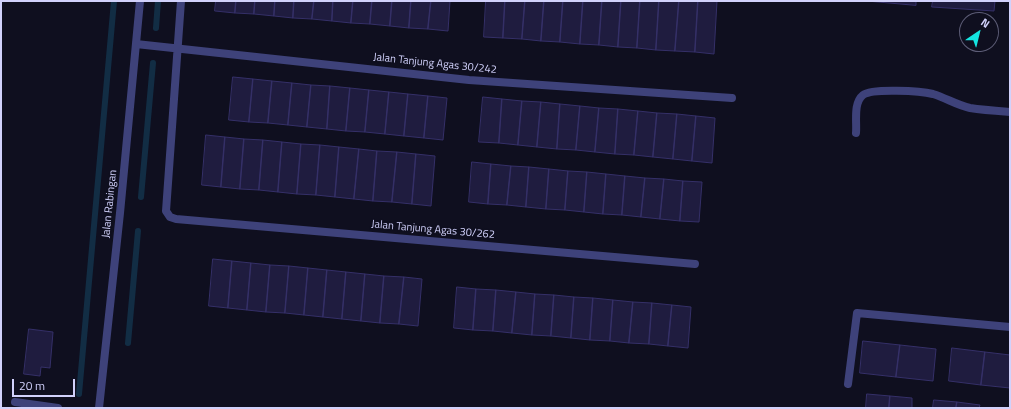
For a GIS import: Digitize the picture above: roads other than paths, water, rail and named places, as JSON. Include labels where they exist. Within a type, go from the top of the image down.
[{"type":"street","name":"Jalan Rabingan","points":[[100,408],[140,1]]},
{"type":"street","points":[[178,48],[181,1]]},
{"type":"street","name":"Jalan Tanjung Agas 30/242","points":[[136,44],[469,80],[732,98]]},
{"type":"street","name":"Jalan Tanjung Agas 30/262","points":[[178,48],[166,211],[170,217],[176,220],[695,264]]},
{"type":"street","points":[[856,133],[857,103],[864,94],[874,91],[911,91],[933,94],[954,104],[970,108],[1010,112]]},
{"type":"street","points":[[848,384],[857,313],[1010,327]]},
{"type":"street","points":[[15,402],[58,408]]},
{"type":"waterway","points":[[79,394],[114,1]]},
{"type":"waterway","points":[[156,28],[158,1]]},
{"type":"waterway","points":[[141,197],[153,63]]},
{"type":"waterway","points":[[128,343],[138,231]]}]
